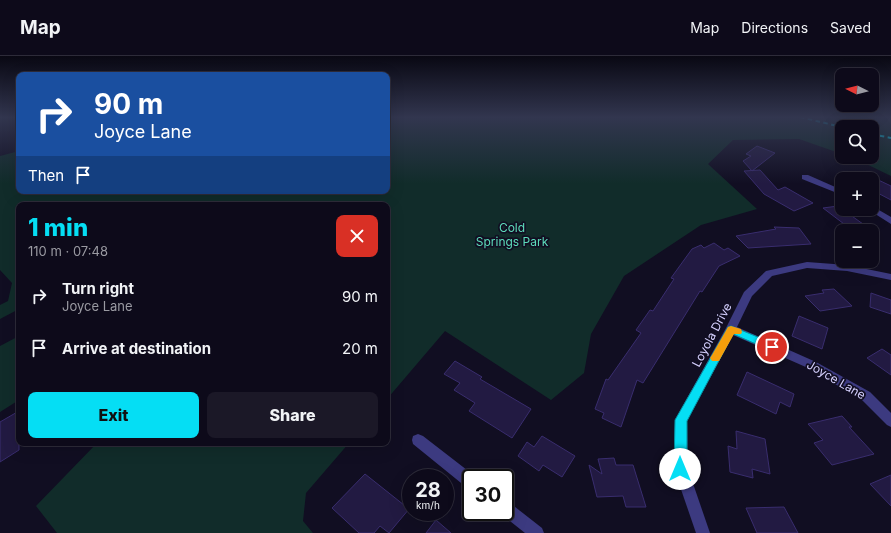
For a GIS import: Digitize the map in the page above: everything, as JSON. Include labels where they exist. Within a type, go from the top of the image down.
[{"type":"street","points":[[805,177],[835,190]]},
{"type":"street","points":[[879,213],[891,221]]},
{"type":"street","name":"Loyola Drive","points":[[703,533],[680,469],[681,420],[731,329],[748,294],[769,273],[807,265],[847,268],[891,277]]},
{"type":"street","name":"Joyce Lane","points":[[731,329],[812,365],[866,396],[891,421]]},
{"type":"street","points":[[418,440],[462,475]]},
{"type":"street","points":[[514,515],[537,533]]},
{"type":"green space","name":"Cold Springs Park","points":[[390,139],[782,139],[733,140],[708,164],[757,209],[701,225],[624,276],[591,334],[584,373],[551,400],[445,331],[390,395],[390,202],[16,202],[16,311],[0,319],[0,305],[8,301],[12,283],[0,270],[0,156],[16,152],[16,194],[390,194]]},
{"type":"green space","name":"Cold Springs Park","points":[[800,139],[835,139],[835,152]]},
{"type":"green space","name":"Cold Springs Park","points":[[879,139],[891,139],[891,176],[866,164],[879,164]]},
{"type":"green space","points":[[16,338],[16,402],[0,412],[0,346]]},
{"type":"green space","points":[[94,446],[346,446],[306,493],[303,521],[313,533],[57,533],[36,506]]},
{"type":"building","points":[[757,146],[775,153],[752,171],[743,161],[751,156],[746,154]]},
{"type":"building","points":[[760,170],[778,190],[785,187],[813,203],[794,211],[764,194],[744,171]]},
{"type":"building","points":[[879,180],[891,186],[891,200],[879,194]]},
{"type":"building","points":[[835,206],[835,216],[852,216],[863,224],[844,224],[823,208]]},
{"type":"building","points":[[774,227],[799,228],[811,244],[748,248],[736,236],[776,229]]},
{"type":"building","points":[[714,243],[724,250],[728,248],[740,256],[719,266],[702,292],[700,291],[643,383],[637,380],[621,427],[602,418],[604,413],[595,409],[606,379],[608,380],[641,333],[636,330],[650,310],[653,311],[674,279],[671,278],[692,249],[701,245],[704,248]]},
{"type":"building","points":[[834,289],[852,306],[820,311],[805,296],[824,293],[822,290]]},
{"type":"building","points":[[871,293],[891,300],[891,314],[870,307]]},
{"type":"building","points":[[799,316],[828,328],[822,349],[792,336]]},
{"type":"building","points":[[882,349],[891,355],[891,375],[867,358]]},
{"type":"building","points":[[455,361],[482,377],[480,379],[531,409],[512,438],[469,411],[475,403],[454,390],[460,383],[444,374]]},
{"type":"building","points":[[747,372],[794,394],[790,407],[780,402],[776,414],[737,395]]},
{"type":"building","points":[[16,413],[16,446],[19,446],[19,450],[0,462],[0,422]]},
{"type":"building","points":[[842,416],[852,427],[849,427],[874,454],[832,465],[814,443],[823,440],[808,424]]},
{"type":"building","points":[[736,431],[765,439],[770,474],[752,469],[753,478],[730,472],[728,446],[737,449]]},
{"type":"building","points":[[542,436],[575,456],[562,477],[543,465],[539,471],[518,456],[527,442],[534,447]]},
{"type":"building","points":[[614,458],[616,465],[633,465],[646,507],[626,507],[623,496],[597,497],[589,465],[602,474],[598,459]]},
{"type":"building","points":[[365,474],[402,503],[402,517],[389,533],[380,526],[374,533],[359,533],[332,508]]},
{"type":"building","points":[[891,475],[891,506],[870,484]]},
{"type":"building","points":[[784,507],[798,533],[757,533],[746,508]]},
{"type":"building","points":[[435,521],[437,521],[451,533],[426,533]]},
{"type":"slow traffic","points":[[715,358],[731,329],[737,332]]},
{"type":"route","points":[[680,469],[681,420],[731,329],[772,347]]}]
